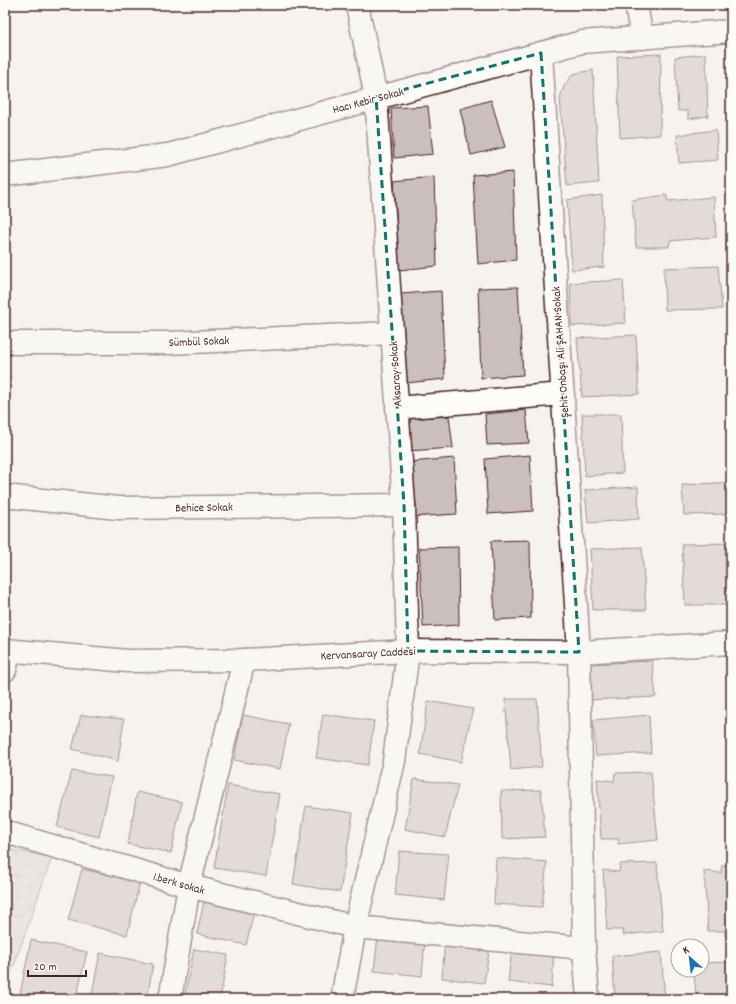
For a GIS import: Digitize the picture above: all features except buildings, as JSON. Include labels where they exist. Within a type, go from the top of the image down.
[{"type":"street","name":"Aksaray Sokak","points":[[342,999],[355,927],[394,761],[408,651],[404,505],[376,97],[357,5]]},
{"type":"street","points":[[636,5],[642,38]]},
{"type":"street","name":"Hacı Kebir Sokak","points":[[5,175],[168,155],[582,42],[642,38],[731,36]]},
{"type":"street","name":"Şehit Onbaşı Ali ŞAHAN Sokak","points":[[541,53],[579,652],[584,948],[588,999]]},
{"type":"street","name":"Sümbül Sokak","points":[[5,343],[169,343],[392,333]]},
{"type":"street","points":[[397,408],[563,394]]},
{"type":"street","name":"Behice Sokak","points":[[5,496],[118,508],[404,505]]},
{"type":"street","name":"Kervansaray Caddesi","points":[[7,657],[128,661],[244,660],[408,651],[579,652],[731,643]]},
{"type":"street","points":[[170,999],[189,886],[244,660]]},
{"type":"street","name":"1.berk sokak","points":[[5,832],[189,886],[355,927],[584,948]]},
{"type":"highlighted area","points":[[541,53],[563,394],[579,652],[408,651],[404,505],[376,97]]},
{"type":"green space","points":[[5,849],[52,857],[12,971],[5,968]]}]
